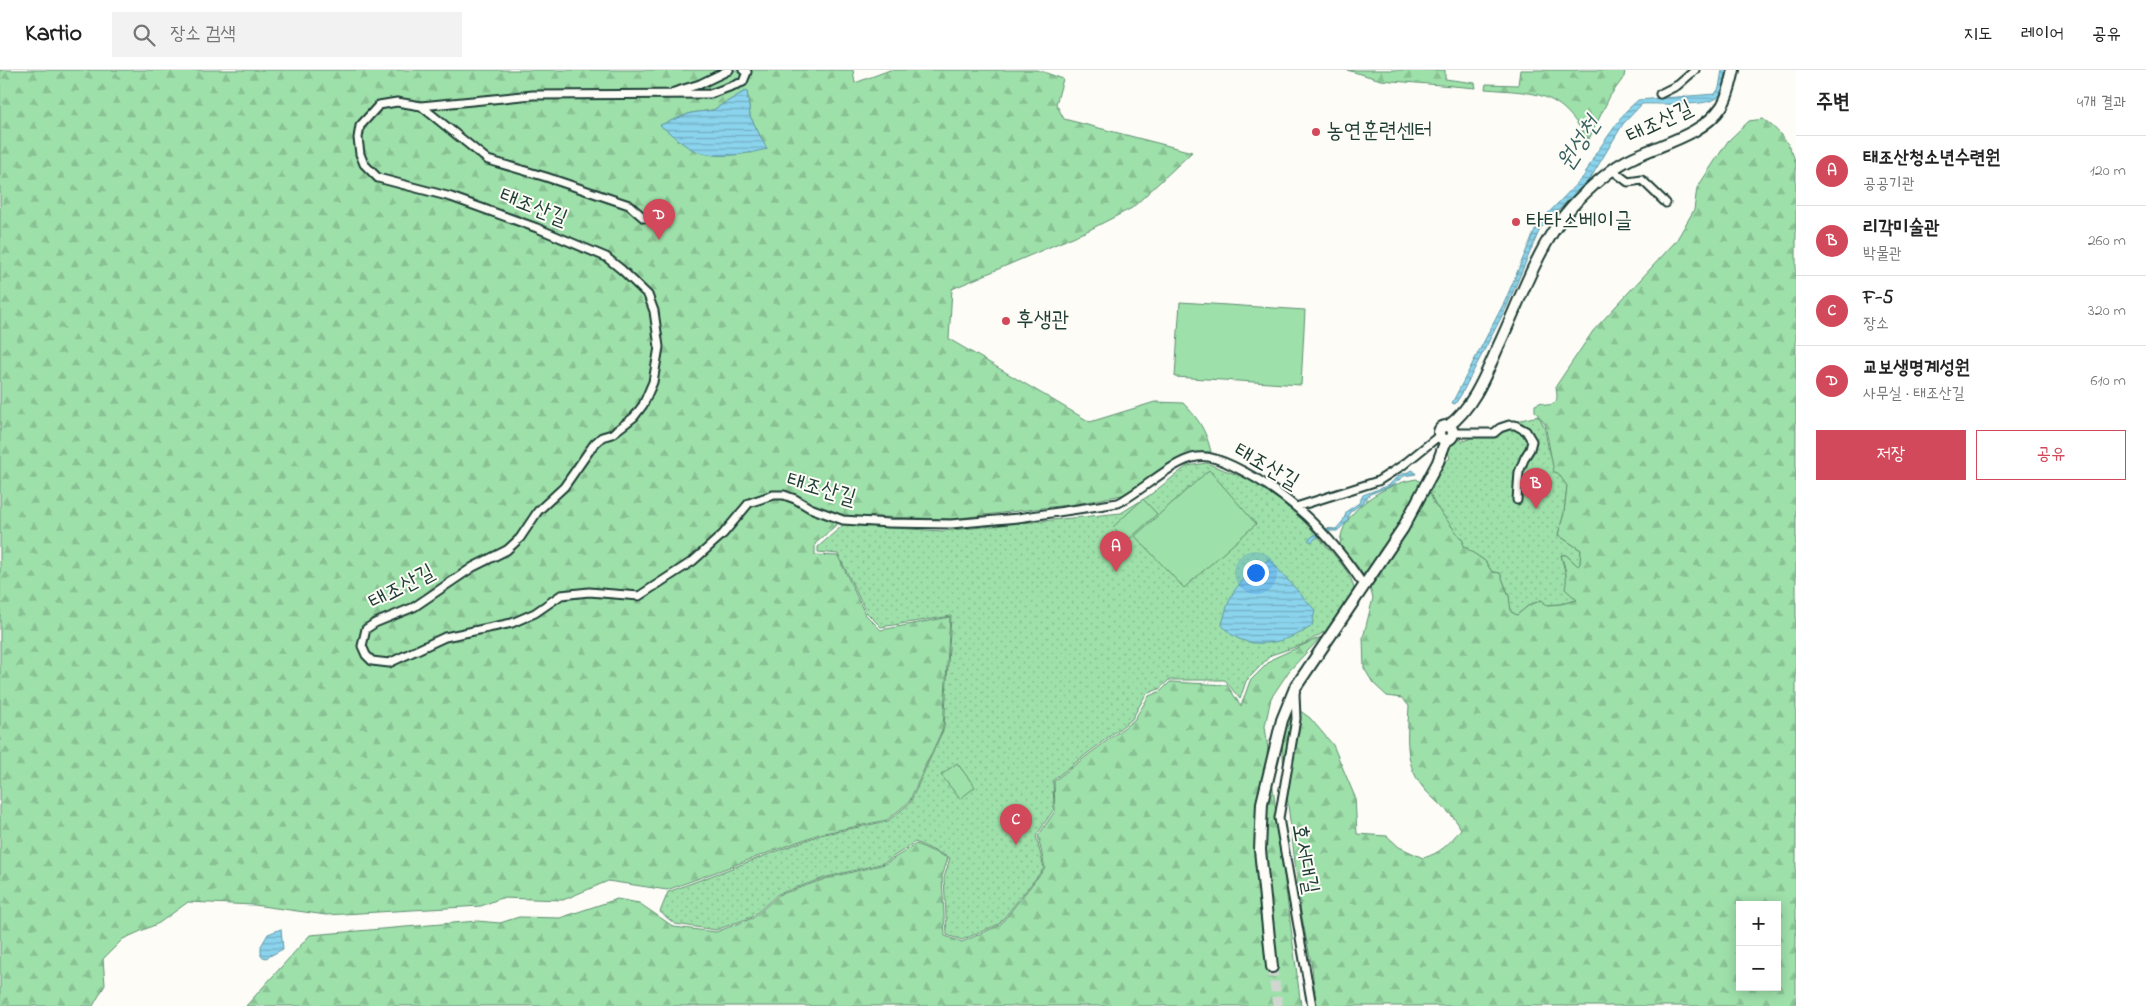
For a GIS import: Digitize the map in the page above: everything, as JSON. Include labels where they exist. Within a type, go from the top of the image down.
[{"type":"street","points":[[667,94],[700,84],[729,70]]},
{"type":"street","points":[[421,106],[533,96],[710,94],[743,82],[747,72],[743,70]]},
{"type":"street","points":[[1660,94],[1678,85],[1695,70]]},
{"type":"street","name":"태조산길","points":[[644,218],[629,205],[546,176],[488,160],[421,106],[397,102],[379,105],[360,126],[358,138],[360,154],[364,164],[378,178],[451,197],[537,228],[606,257],[648,295],[654,312],[659,347],[653,382],[643,405],[634,417],[612,434],[602,437],[594,444],[564,487],[538,511],[520,538],[507,550],[473,567],[414,608],[375,623],[366,630],[362,646],[366,655],[372,661],[389,663],[445,637],[512,623],[535,613],[561,595],[589,592],[639,596],[693,560],[723,534],[749,504],[773,495],[784,495],[810,508],[842,520],[890,524],[951,524],[1018,518],[1118,503],[1132,496],[1184,461],[1197,457],[1208,457],[1248,473],[1271,486],[1296,507],[1378,481],[1447,434],[1464,411],[1477,391],[1554,230],[1577,203],[1612,170],[1628,160],[1690,132],[1712,118],[1723,104],[1730,88],[1734,70]]},
{"type":"street","points":[[1612,170],[1628,182],[1642,180],[1666,203]]},
{"type":"street","points":[[1272,968],[1260,850],[1262,804],[1282,720],[1295,688],[1403,528],[1438,462],[1447,434],[1494,433],[1500,428],[1515,425],[1526,431],[1532,441],[1519,472],[1517,500]]},
{"type":"street","points":[[1296,507],[1349,563],[1360,580]]},
{"type":"street","name":"호서대길","points":[[1295,688],[1296,719],[1279,818],[1312,1006]]},
{"type":"green space","points":[[0,70],[853,70],[855,83],[890,70],[1038,70],[1063,79],[1056,104],[1064,119],[1192,152],[1132,208],[1089,230],[952,289],[949,339],[1090,422],[1155,402],[1183,403],[1201,425],[1211,452],[1201,452],[1181,458],[1122,495],[1076,504],[952,519],[846,516],[815,544],[815,555],[838,556],[865,614],[881,630],[950,617],[943,728],[909,802],[887,820],[819,834],[667,890],[608,881],[563,900],[501,898],[481,906],[326,915],[254,905],[188,902],[159,923],[123,939],[103,959],[105,985],[93,1006],[0,1006]],"holes":[[[747,90],[750,116],[767,149],[661,125],[691,113],[713,110]]]},
{"type":"green space","points":[[1347,70],[1445,70],[1445,79],[1475,83],[1476,88],[1381,80]]},
{"type":"green space","points":[[1520,70],[1625,70],[1624,77],[1610,96],[1588,141],[1578,124],[1557,103],[1533,94],[1485,89],[1486,84],[1518,85]]},
{"type":"green space","points":[[1763,119],[1784,138],[1796,164],[1796,1006],[1316,1006],[1312,967],[1301,913],[1284,771],[1281,726],[1285,711],[1299,710],[1310,718],[1333,745],[1355,797],[1357,834],[1387,836],[1399,847],[1423,858],[1444,847],[1461,829],[1452,816],[1423,788],[1416,777],[1409,756],[1409,706],[1402,698],[1387,696],[1373,683],[1364,668],[1363,638],[1373,598],[1368,582],[1340,545],[1342,532],[1348,520],[1367,500],[1392,486],[1417,479],[1429,491],[1435,505],[1463,541],[1463,546],[1485,561],[1492,572],[1500,573],[1509,596],[1511,612],[1517,615],[1528,606],[1542,600],[1547,605],[1577,600],[1565,589],[1566,576],[1561,555],[1566,555],[1578,566],[1580,564],[1581,550],[1558,535],[1564,513],[1567,486],[1558,473],[1554,472],[1545,424],[1535,411],[1535,405],[1542,402],[1545,405],[1550,405],[1555,402],[1557,397],[1556,386],[1593,331],[1676,241],[1694,210],[1697,188],[1728,141],[1749,121]]},
{"type":"green space","points":[[1180,302],[1305,310],[1301,385],[1175,377]]},
{"type":"green space","points":[[1538,416],[1544,427],[1553,462],[1567,486],[1564,513],[1558,535],[1581,550],[1580,565],[1578,566],[1566,555],[1561,555],[1567,580],[1577,600],[1546,605],[1541,600],[1528,606],[1517,615],[1510,612],[1509,596],[1500,573],[1492,572],[1485,561],[1463,546],[1463,541],[1435,505],[1429,491],[1433,488],[1433,472],[1450,458],[1448,452],[1454,438],[1465,441],[1476,435],[1490,436],[1504,424]]},
{"type":"green space","points":[[1207,463],[1268,489],[1304,521],[1338,560],[1351,579],[1354,593],[1350,617],[1304,644],[1271,655],[1246,681],[1240,699],[1225,680],[1169,680],[1159,689],[1146,694],[1132,719],[1053,780],[1054,809],[1036,836],[1044,868],[999,924],[962,940],[947,935],[944,878],[950,858],[915,842],[884,863],[827,877],[778,894],[752,917],[716,930],[675,924],[660,912],[668,892],[820,835],[888,821],[910,803],[944,728],[951,616],[881,627],[866,612],[838,554],[818,552],[818,547],[843,525],[943,531],[1121,513],[1150,495],[1187,466]]},
{"type":"green space","points":[[1209,470],[1256,524],[1184,588],[1135,536]]},
{"type":"green space","points":[[1143,499],[1157,514],[1127,541],[1113,527]]},
{"type":"green space","points":[[1321,637],[1289,671],[1271,698],[1265,726],[1301,1006],[246,1006],[310,935],[477,921],[500,923],[519,917],[560,918],[617,899],[639,903],[674,927],[716,932],[753,918],[779,895],[828,878],[885,864],[916,844],[948,858],[942,877],[945,936],[962,942],[1000,925],[1045,868],[1038,836],[1055,811],[1054,781],[1134,720],[1149,696],[1161,691],[1170,682],[1227,685],[1241,706],[1250,681],[1272,659]]},
{"type":"green space","points":[[957,763],[975,787],[960,799],[941,775]]},
{"type":"water","points":[[1722,70],[1727,70],[1723,87],[1719,96],[1714,100],[1695,104],[1642,104],[1623,124],[1587,184],[1582,186],[1540,229],[1506,308],[1461,395],[1455,404],[1452,403],[1505,301],[1537,225],[1584,176],[1596,153],[1626,111],[1638,100],[1715,94],[1719,88]]},
{"type":"water","points":[[747,90],[750,116],[767,149],[737,155],[707,154],[688,147],[660,125],[691,113],[713,110]]},
{"type":"water","points":[[1413,470],[1416,474],[1404,476],[1391,486],[1370,494],[1350,512],[1347,522],[1337,531],[1325,531],[1311,542],[1308,540],[1323,528],[1336,529],[1343,521],[1347,511],[1359,503],[1363,495],[1389,485],[1398,476]]},
{"type":"water","points":[[1269,559],[1315,610],[1312,626],[1290,638],[1278,641],[1253,643],[1241,640],[1222,625],[1225,612],[1238,586]]},
{"type":"water","points":[[281,929],[283,949],[266,958],[261,956],[261,946],[268,934]]},
{"type":"tunnel","points":[[1272,967],[1278,1006]]},
{"type":"place","name":"농연훈련센터","points":[[1316,132]]},
{"type":"place","name":"타타스베이글","points":[[1516,222]]},
{"type":"place","name":"교보생명계성원","points":[[659,240]]},
{"type":"place","name":"후생관","points":[[1006,321]]},
{"type":"place","name":"리각미술관","points":[[1536,509]]},
{"type":"place","name":"태조산청소년수련원","points":[[1116,572]]},
{"type":"place","name":"F-5","points":[[1016,845]]},
{"type":"water label","name":"원성천","points":[[1580,144]]}]
